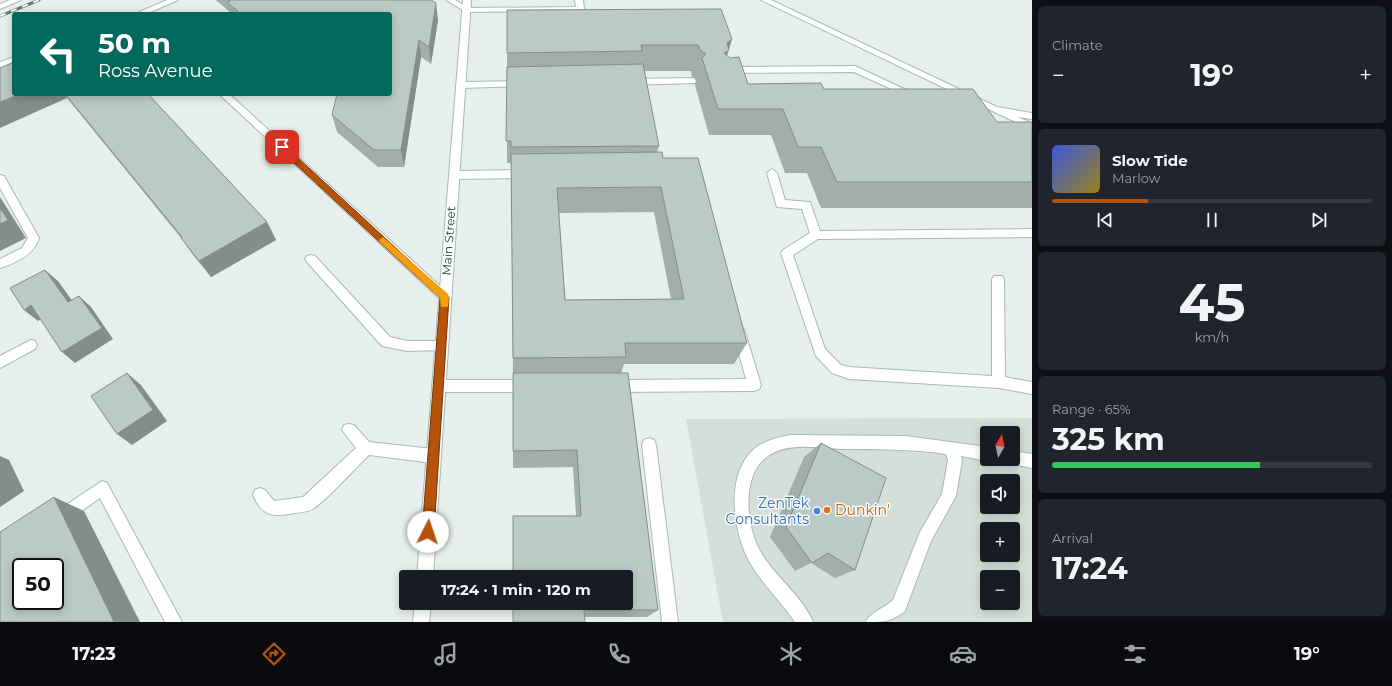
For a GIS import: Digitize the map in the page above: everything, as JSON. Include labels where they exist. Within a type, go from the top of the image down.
[{"type":"main road","points":[[0,7],[17,0]]},
{"type":"main road","points":[[144,12],[174,0]]},
{"type":"main road","points":[[450,0],[467,5],[580,9],[580,0]]},
{"type":"main road","points":[[765,0],[1032,127]]},
{"type":"main road","name":"Main Street","points":[[425,570],[467,5]]},
{"type":"main road","points":[[0,65],[12,61]]},
{"type":"main road","points":[[732,75],[855,69],[923,102],[907,104]]},
{"type":"main road","points":[[624,82],[693,81]]},
{"type":"main road","points":[[461,85],[531,84]]},
{"type":"main road","points":[[226,96],[445,297]]},
{"type":"main road","points":[[995,110],[1032,116]]},
{"type":"main road","points":[[772,173],[781,204],[806,205],[816,235]]},
{"type":"main road","points":[[454,175],[542,174]]},
{"type":"main road","points":[[0,179],[34,238],[33,244],[26,250],[0,264]]},
{"type":"main road","points":[[1032,233],[816,235],[787,253],[817,344],[828,361],[837,369],[849,373],[999,382],[1032,388]]},
{"type":"main road","points":[[310,259],[386,342],[407,346],[441,346]]},
{"type":"main road","points":[[998,279],[999,382]]},
{"type":"main road","points":[[604,386],[754,385],[737,324]]},
{"type":"main road","points":[[0,362],[31,345]]},
{"type":"main road","points":[[439,386],[541,386]]},
{"type":"main road","points":[[349,430],[366,448],[433,456]]},
{"type":"main road","points":[[805,622],[761,566],[748,540],[743,514],[743,491],[747,471],[755,458],[763,452],[780,444],[801,441],[896,442],[980,453]]},
{"type":"main road","points":[[649,445],[670,622]]},
{"type":"main road","points":[[260,494],[271,508],[283,508],[307,504],[366,448]]},
{"type":"main road","points":[[874,622],[892,612],[899,605],[924,537],[950,496],[955,460],[952,449]]},
{"type":"main road","points":[[1020,459],[1032,461]]},
{"type":"main road","points":[[51,524],[102,488],[174,622]]},
{"type":"main road","points":[[421,622],[422,610]]},
{"type":"shaded area","points":[[1032,418],[1032,622],[723,622],[686,419]]},
{"type":"building","points":[[229,0],[431,0],[436,3],[429,47],[419,40],[401,150],[374,150],[332,115],[337,96],[392,96],[392,12],[239,12],[227,2],[230,1]]},
{"type":"building","points":[[721,9],[732,39],[727,43],[729,50],[724,53],[730,58],[739,57],[748,84],[821,83],[824,89],[973,89],[997,122],[1032,122],[1032,182],[837,182],[821,147],[798,147],[783,109],[718,109],[702,58],[706,54],[700,50],[698,45],[641,45],[642,51],[507,53],[507,10]]},
{"type":"building","points":[[12,63],[12,96],[15,96],[0,102],[0,68]]},
{"type":"building","points":[[643,64],[659,146],[511,147],[511,141],[506,141],[507,67]]},
{"type":"building","points":[[67,96],[150,96],[267,222],[199,261],[181,238],[182,237]]},
{"type":"building","points":[[662,152],[663,158],[698,158],[747,343],[625,343],[626,357],[513,358],[511,154]],"holes":[[[661,187],[684,299],[565,300],[557,188]]]},
{"type":"building","points":[[0,208],[8,220],[0,224]]},
{"type":"building","points":[[45,270],[68,302],[79,296],[102,328],[62,352],[31,305],[24,310],[10,288]]},
{"type":"building","points":[[127,373],[153,410],[117,434],[91,396]]},
{"type":"building","points":[[513,373],[628,373],[658,610],[633,610],[633,570],[513,570],[513,516],[581,516],[577,450],[513,451]]},
{"type":"building","points":[[821,443],[886,478],[855,570],[828,553],[812,563],[786,527]]},
{"type":"building","points":[[54,497],[114,622],[0,622],[0,532]]},
{"type":"building","points":[[513,610],[584,610],[585,622],[513,622]]},
{"type":"railway","points":[[0,16],[39,0]]},
{"type":"slow traffic","points":[[383,240],[445,297],[444,304]]},
{"type":"place","name":"Dunkin'","points":[[827,510]]},
{"type":"place","name":"ZenTek Consultants","points":[[817,511]]},
{"type":"route","points":[[282,147],[445,297],[428,532]]}]
